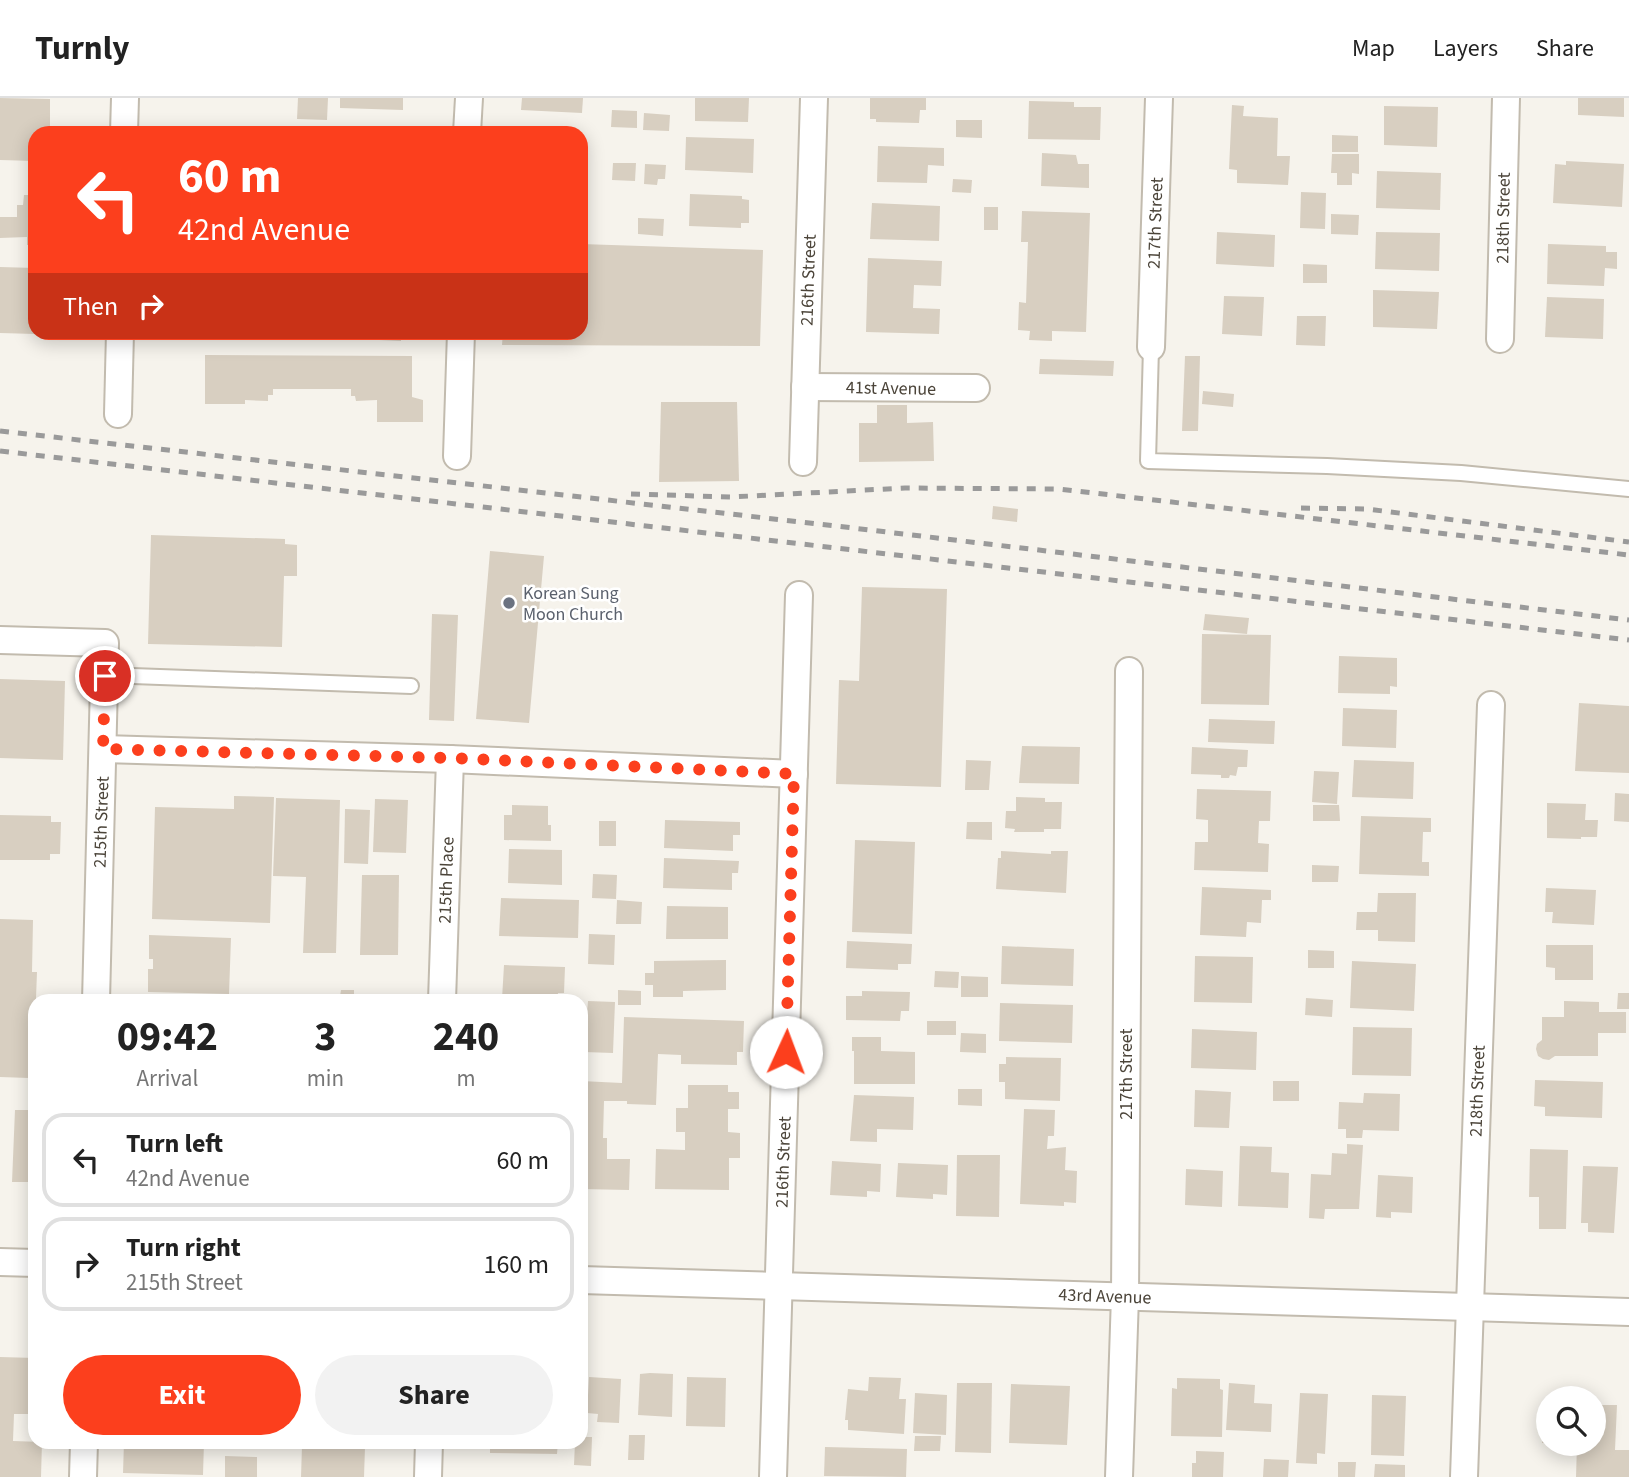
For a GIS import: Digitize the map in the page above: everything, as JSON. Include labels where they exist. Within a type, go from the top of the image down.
[{"type":"street","points":[[124,126],[125,98]]},
{"type":"street","points":[[467,126],[468,98]]},
{"type":"street","name":"216th Street","points":[[803,462],[814,98]]},
{"type":"street","name":"217th Street","points":[[1151,347],[1159,98]]},
{"type":"street","name":"218th Street","points":[[1500,339],[1506,98]]},
{"type":"street","points":[[118,414],[120,340]]},
{"type":"street","points":[[457,456],[461,340]]},
{"type":"street","name":"41st Avenue","points":[[805,387],[976,388]]},
{"type":"street","name":"216th Street","points":[[774,1477],[799,595]]},
{"type":"street","name":"215th Street","points":[[0,640],[106,643],[96,994]]},
{"type":"street","name":"217th Street","points":[[1119,1477],[1125,1296],[1129,671]]},
{"type":"street","name":"218th Street","points":[[1464,1477],[1491,705]]},
{"type":"street","points":[[103,749],[450,758],[794,774]]},
{"type":"street","name":"215th Place","points":[[442,994],[450,758]]},
{"type":"street","points":[[0,1262],[28,1263]]},
{"type":"street","name":"43rd Avenue","points":[[588,1280],[1629,1312]]},
{"type":"street","points":[[83,1449],[83,1477]]},
{"type":"street","points":[[428,1477],[429,1449]]},
{"type":"lane","points":[[1151,347],[1148,461],[1461,473],[1629,489]]},
{"type":"lane","points":[[105,676],[411,686]]},
{"type":"building","points":[[0,98],[50,99],[50,126],[28,126],[28,161],[0,160]]},
{"type":"building","points":[[298,98],[328,98],[327,120],[297,119]]},
{"type":"building","points":[[340,98],[403,98],[403,110],[340,108]]},
{"type":"building","points":[[522,98],[583,98],[582,113],[521,110]]},
{"type":"building","points":[[695,98],[749,98],[748,122],[695,121]]},
{"type":"building","points":[[870,98],[926,98],[926,110],[920,110],[919,123],[876,122],[876,119],[870,119]]},
{"type":"building","points":[[1578,98],[1624,98],[1624,117],[1578,115]]},
{"type":"building","points":[[1029,101],[1074,102],[1074,107],[1101,107],[1100,140],[1028,139]]},
{"type":"building","points":[[1232,105],[1244,106],[1243,116],[1278,118],[1277,156],[1290,156],[1288,185],[1237,183],[1237,170],[1229,169]]},
{"type":"building","points":[[1384,106],[1438,107],[1437,147],[1384,145]]},
{"type":"building","points":[[612,110],[637,111],[637,128],[611,127]]},
{"type":"building","points":[[644,113],[670,115],[669,131],[643,130]]},
{"type":"building","points":[[956,120],[982,120],[982,138],[956,137]]},
{"type":"building","points":[[1332,135],[1358,136],[1358,152],[1332,152]]},
{"type":"building","points":[[686,137],[754,139],[753,173],[685,170]]},
{"type":"building","points":[[878,146],[944,148],[944,166],[928,165],[927,183],[877,182]]},
{"type":"building","points":[[1042,153],[1076,155],[1078,164],[1089,164],[1089,188],[1041,186]]},
{"type":"building","points":[[1332,154],[1359,154],[1359,174],[1352,173],[1352,185],[1337,185],[1337,173],[1331,173]]},
{"type":"building","points":[[1566,161],[1624,164],[1622,207],[1553,203],[1555,164],[1566,165]]},
{"type":"building","points":[[613,163],[636,163],[635,181],[612,180]]},
{"type":"building","points":[[645,164],[666,165],[665,179],[658,179],[657,185],[644,184]]},
{"type":"building","points":[[1377,171],[1441,173],[1440,210],[1376,208]]},
{"type":"building","points":[[953,179],[972,180],[971,193],[952,192]]},
{"type":"building","points":[[1301,192],[1326,193],[1325,229],[1300,228]]},
{"type":"building","points":[[690,194],[742,196],[742,199],[749,200],[749,223],[741,223],[741,228],[689,226]]},
{"type":"building","points":[[24,195],[28,195],[28,245],[27,237],[0,238],[0,217],[17,217],[17,205],[23,205]]},
{"type":"building","points":[[872,203],[940,206],[939,241],[870,239]]},
{"type":"building","points":[[984,207],[998,207],[998,230],[984,230]]},
{"type":"building","points":[[1022,211],[1090,213],[1086,332],[1052,331],[1052,341],[1029,340],[1030,331],[1018,330],[1019,302],[1026,303],[1028,242],[1021,242]]},
{"type":"building","points":[[1331,214],[1359,215],[1358,235],[1331,234]]},
{"type":"building","points":[[638,218],[664,219],[663,236],[638,234]]},
{"type":"building","points":[[1217,232],[1275,235],[1274,267],[1216,264]]},
{"type":"building","points":[[1376,232],[1440,233],[1439,271],[1375,269]]},
{"type":"building","points":[[588,244],[763,250],[760,346],[502,345],[502,340],[588,340]]},
{"type":"building","points":[[1548,244],[1606,246],[1606,252],[1617,252],[1617,269],[1605,268],[1604,286],[1547,284]]},
{"type":"building","points":[[868,258],[942,261],[941,286],[914,285],[913,308],[940,309],[939,334],[866,332]]},
{"type":"building","points":[[1303,264],[1327,265],[1327,283],[1303,283]]},
{"type":"building","points":[[0,267],[28,268],[28,334],[0,333]]},
{"type":"building","points":[[1373,290],[1439,292],[1437,329],[1373,327]]},
{"type":"building","points":[[1224,296],[1264,297],[1262,336],[1222,334]]},
{"type":"building","points":[[1547,297],[1604,299],[1603,339],[1545,337]]},
{"type":"building","points":[[1297,316],[1326,316],[1325,346],[1296,345]]},
{"type":"building","points":[[205,355],[412,356],[412,397],[423,400],[423,422],[377,422],[377,400],[356,401],[355,396],[351,396],[351,389],[273,389],[273,395],[268,395],[268,401],[205,404]]},
{"type":"building","points":[[1185,356],[1200,356],[1198,431],[1182,431]]},
{"type":"building","points":[[1040,359],[1114,361],[1113,376],[1039,374]]},
{"type":"building","points":[[1203,391],[1234,394],[1233,407],[1202,404]]},
{"type":"building","points":[[661,402],[737,402],[739,481],[659,482]]},
{"type":"building","points":[[877,405],[907,405],[907,423],[933,422],[934,461],[859,462],[859,423],[877,423]]},
{"type":"building","points":[[993,506],[1018,509],[1017,522],[992,519]]},
{"type":"building","points":[[151,535],[285,539],[285,544],[297,545],[297,576],[284,576],[282,647],[148,644]]},
{"type":"building","points":[[490,551],[544,556],[529,723],[476,719]]},
{"type":"building","points":[[862,587],[947,589],[941,787],[836,784],[839,680],[859,681]]},
{"type":"building","points":[[432,614],[458,615],[454,721],[429,720]]},
{"type":"building","points":[[1205,614],[1249,618],[1247,634],[1203,630]]},
{"type":"building","points":[[1202,634],[1271,635],[1269,705],[1201,704]]},
{"type":"building","points":[[1339,656],[1397,658],[1397,687],[1390,686],[1390,694],[1338,693]]},
{"type":"building","points":[[0,679],[65,681],[63,760],[0,758]]},
{"type":"building","points":[[1579,703],[1629,706],[1629,773],[1575,771]]},
{"type":"building","points":[[1343,708],[1397,710],[1396,748],[1342,746]]},
{"type":"building","points":[[1209,719],[1275,721],[1274,744],[1208,742]]},
{"type":"building","points":[[1022,746],[1080,747],[1079,784],[1019,783]]},
{"type":"building","points":[[1192,747],[1248,750],[1247,767],[1238,767],[1236,776],[1230,775],[1229,778],[1221,778],[1221,775],[1191,774]]},
{"type":"building","points":[[966,760],[991,761],[989,790],[965,790]]},
{"type":"building","points":[[1354,760],[1414,762],[1413,799],[1352,797]]},
{"type":"building","points":[[1314,771],[1339,772],[1337,804],[1312,802]]},
{"type":"building","points":[[1197,789],[1271,791],[1270,821],[1259,821],[1258,843],[1269,844],[1268,872],[1194,870],[1195,842],[1208,842],[1208,820],[1196,819]]},
{"type":"building","points":[[1615,793],[1629,794],[1629,822],[1614,821]]},
{"type":"building","points":[[234,796],[274,797],[270,923],[152,919],[155,807],[234,809]]},
{"type":"building","points":[[1016,797],[1045,798],[1045,802],[1062,802],[1061,829],[1014,832],[1015,829],[1005,828],[1006,811],[1016,811]]},
{"type":"building","points":[[276,798],[340,800],[336,953],[303,953],[306,877],[273,876]]},
{"type":"building","points":[[375,799],[408,800],[406,853],[373,852]]},
{"type":"building","points":[[1547,803],[1586,804],[1585,820],[1598,820],[1597,837],[1547,838]]},
{"type":"building","points":[[512,805],[548,806],[551,841],[504,840],[504,815],[512,815]]},
{"type":"building","points":[[1313,805],[1339,805],[1340,821],[1313,821]]},
{"type":"building","points":[[345,809],[370,810],[368,864],[344,863]]},
{"type":"building","points":[[0,815],[51,816],[51,822],[61,822],[60,854],[50,854],[50,860],[0,860]]},
{"type":"building","points":[[1361,816],[1431,818],[1431,832],[1423,832],[1422,862],[1429,862],[1429,876],[1359,874]]},
{"type":"building","points":[[665,820],[740,822],[740,835],[733,835],[733,851],[664,848]]},
{"type":"building","points":[[599,821],[616,821],[616,846],[599,846]]},
{"type":"building","points":[[967,822],[992,822],[992,840],[966,839]]},
{"type":"building","points":[[855,840],[915,842],[912,934],[852,932]]},
{"type":"building","points":[[509,849],[562,850],[562,885],[508,883]]},
{"type":"building","points":[[1001,851],[1051,854],[1051,851],[1068,851],[1066,893],[996,889]]},
{"type":"building","points":[[664,858],[739,861],[738,873],[732,873],[732,890],[663,888]]},
{"type":"building","points":[[1312,865],[1339,866],[1338,882],[1312,882]]},
{"type":"building","points":[[593,874],[617,875],[616,899],[592,898]]},
{"type":"building","points":[[362,875],[399,875],[398,955],[360,955]]},
{"type":"building","points":[[1202,887],[1271,890],[1271,900],[1262,900],[1261,923],[1247,922],[1246,937],[1200,935]]},
{"type":"building","points":[[1546,888],[1596,890],[1594,925],[1552,923],[1553,912],[1545,912]]},
{"type":"building","points":[[1378,893],[1416,893],[1415,942],[1378,941],[1378,930],[1356,930],[1357,912],[1377,912]]},
{"type":"building","points":[[501,898],[579,900],[578,938],[499,936]]},
{"type":"building","points":[[617,900],[642,902],[641,924],[616,924]]},
{"type":"building","points":[[667,906],[728,907],[728,939],[666,939]]},
{"type":"building","points":[[0,919],[33,920],[32,972],[37,972],[36,994],[28,994],[28,1078],[0,1077]]},
{"type":"building","points":[[589,934],[615,935],[614,965],[588,964]]},
{"type":"building","points":[[149,935],[231,938],[229,994],[148,992],[148,969],[153,969],[153,959],[149,959]]},
{"type":"building","points":[[847,941],[912,944],[911,964],[898,964],[898,970],[846,968]]},
{"type":"building","points":[[1546,945],[1593,945],[1593,980],[1555,980],[1555,968],[1546,967]]},
{"type":"building","points":[[1002,946],[1074,949],[1073,986],[1001,984]]},
{"type":"building","points":[[1308,950],[1334,951],[1334,968],[1308,968]]},
{"type":"building","points":[[1195,956],[1253,957],[1252,1003],[1194,1002]]},
{"type":"building","points":[[726,960],[726,990],[683,991],[683,997],[653,997],[653,985],[645,985],[645,973],[654,973],[654,961]]},
{"type":"building","points":[[1352,961],[1416,964],[1414,1011],[1350,1008]]},
{"type":"building","points":[[504,965],[565,967],[564,993],[502,994]]},
{"type":"building","points":[[935,971],[959,972],[958,988],[934,987]]},
{"type":"building","points":[[961,976],[988,977],[988,997],[961,997]]},
{"type":"building","points":[[341,990],[354,990],[354,994],[340,994]]},
{"type":"building","points":[[618,990],[641,991],[641,1005],[618,1005]]},
{"type":"building","points":[[862,991],[910,992],[909,1011],[901,1011],[900,1021],[846,1020],[846,996],[862,996]]},
{"type":"building","points":[[1618,993],[1629,993],[1629,1009],[1617,1009]]},
{"type":"building","points":[[1306,998],[1333,1000],[1332,1017],[1305,1015]]},
{"type":"building","points":[[588,1001],[615,1002],[613,1053],[588,1052]]},
{"type":"building","points":[[1564,1001],[1599,1002],[1599,1012],[1626,1012],[1626,1033],[1598,1033],[1598,1056],[1555,1056],[1549,1060],[1543,1059],[1538,1056],[1536,1049],[1542,1040],[1542,1017],[1564,1017]]},
{"type":"building","points":[[1000,1003],[1073,1005],[1072,1043],[999,1041]]},
{"type":"building","points":[[624,1017],[744,1021],[743,1052],[737,1052],[737,1065],[681,1064],[681,1055],[658,1054],[656,1105],[604,1101],[603,1138],[607,1138],[607,1159],[630,1159],[629,1190],[588,1189],[588,1081],[622,1083]]},
{"type":"building","points":[[927,1021],[956,1021],[956,1035],[927,1035]]},
{"type":"building","points":[[1353,1027],[1412,1028],[1411,1076],[1352,1075]]},
{"type":"building","points":[[1192,1029],[1257,1032],[1256,1070],[1191,1068]]},
{"type":"building","points":[[961,1033],[986,1034],[986,1053],[960,1052]]},
{"type":"building","points":[[852,1037],[881,1037],[881,1051],[915,1052],[915,1084],[854,1084]]},
{"type":"building","points":[[1006,1057],[1061,1058],[1060,1101],[1005,1099],[1005,1082],[999,1082],[999,1064],[1006,1064]]},
{"type":"building","points":[[1535,1080],[1603,1082],[1602,1118],[1545,1116],[1545,1107],[1534,1106]]},
{"type":"building","points":[[1273,1081],[1299,1081],[1299,1101],[1273,1101]]},
{"type":"building","points":[[688,1085],[728,1085],[728,1092],[739,1092],[739,1109],[728,1109],[728,1132],[740,1133],[740,1158],[729,1158],[729,1190],[655,1189],[656,1149],[685,1150],[685,1132],[676,1132],[676,1108],[688,1108]]},
{"type":"building","points":[[958,1089],[982,1089],[982,1106],[958,1105]]},
{"type":"building","points":[[1195,1090],[1231,1092],[1229,1128],[1194,1127]]},
{"type":"building","points":[[1364,1093],[1400,1094],[1399,1131],[1363,1130],[1362,1138],[1346,1138],[1346,1129],[1338,1129],[1339,1102],[1363,1103]]},
{"type":"building","points":[[854,1095],[914,1097],[913,1130],[877,1129],[877,1142],[850,1141]]},
{"type":"building","points":[[1024,1109],[1055,1110],[1054,1136],[1048,1136],[1047,1149],[1066,1147],[1065,1170],[1077,1171],[1076,1203],[1064,1202],[1064,1206],[1020,1204]]},
{"type":"building","points":[[15,1110],[28,1110],[28,1182],[12,1182]]},
{"type":"building","points":[[1347,1144],[1363,1145],[1359,1209],[1325,1209],[1324,1219],[1309,1218],[1311,1174],[1331,1175],[1332,1153],[1347,1154]]},
{"type":"building","points":[[1240,1146],[1272,1147],[1271,1172],[1289,1173],[1288,1208],[1238,1206]]},
{"type":"building","points":[[1530,1149],[1568,1150],[1566,1229],[1539,1229],[1539,1197],[1529,1197]]},
{"type":"building","points":[[957,1155],[1000,1155],[999,1217],[956,1216]]},
{"type":"building","points":[[832,1161],[881,1164],[880,1192],[867,1191],[867,1197],[830,1195]]},
{"type":"building","points":[[898,1163],[948,1165],[947,1195],[933,1194],[933,1199],[896,1197]]},
{"type":"building","points":[[1583,1166],[1618,1167],[1614,1233],[1588,1232],[1588,1223],[1581,1223]]},
{"type":"building","points":[[1186,1169],[1223,1171],[1222,1207],[1185,1205]]},
{"type":"building","points":[[1378,1175],[1413,1177],[1412,1213],[1391,1212],[1391,1218],[1376,1217]]},
{"type":"building","points":[[0,1357],[28,1358],[28,1414],[14,1414],[13,1441],[28,1442],[28,1449],[42,1449],[41,1477],[0,1477]]},
{"type":"building","points":[[640,1374],[673,1374],[672,1417],[638,1415]]},
{"type":"building","points":[[589,1377],[621,1379],[619,1423],[597,1422],[598,1414],[588,1413]]},
{"type":"building","points":[[687,1377],[726,1378],[725,1427],[686,1426]]},
{"type":"building","points":[[869,1377],[901,1378],[899,1399],[906,1399],[904,1434],[848,1430],[848,1420],[845,1420],[848,1389],[868,1391]]},
{"type":"building","points":[[1177,1378],[1220,1379],[1220,1389],[1223,1390],[1222,1437],[1171,1436],[1172,1388],[1177,1389]]},
{"type":"building","points":[[957,1383],[992,1383],[991,1453],[955,1452]]},
{"type":"building","points":[[1229,1383],[1255,1385],[1254,1403],[1272,1404],[1271,1432],[1226,1430]]},
{"type":"building","points":[[1011,1384],[1070,1386],[1067,1445],[1009,1443]]},
{"type":"building","points":[[915,1393],[947,1395],[946,1435],[913,1433]]},
{"type":"building","points":[[1300,1393],[1328,1394],[1325,1454],[1317,1453],[1317,1464],[1296,1463]]},
{"type":"building","points":[[1372,1395],[1406,1396],[1404,1456],[1371,1455]]},
{"type":"building","points":[[1606,1405],[1617,1405],[1615,1450],[1629,1450],[1629,1477],[1576,1477],[1577,1456],[1606,1456]]},
{"type":"building","points":[[629,1435],[645,1435],[644,1460],[628,1460]]},
{"type":"building","points":[[915,1436],[941,1436],[940,1451],[914,1451]]},
{"type":"building","points":[[588,1437],[592,1437],[591,1466],[574,1465],[575,1449],[588,1449]]},
{"type":"building","points":[[825,1447],[907,1449],[906,1477],[824,1476]]},
{"type":"building","points":[[124,1449],[204,1449],[203,1475],[123,1473]]},
{"type":"building","points":[[302,1449],[365,1449],[364,1477],[301,1477]]},
{"type":"building","points":[[490,1449],[557,1449],[557,1454],[490,1453]]},
{"type":"building","points":[[1196,1451],[1224,1452],[1223,1477],[1192,1477],[1192,1463],[1196,1463]]},
{"type":"building","points":[[225,1456],[257,1457],[257,1477],[225,1477]]},
{"type":"building","points":[[1264,1459],[1289,1460],[1288,1477],[1263,1477]]},
{"type":"building","points":[[1338,1462],[1356,1462],[1355,1477],[1338,1477]]},
{"type":"building","points":[[1375,1464],[1405,1465],[1405,1477],[1374,1477]]},
{"type":"railway","points":[[0,431],[1629,620]]},
{"type":"railway","points":[[0,451],[1629,640]]},
{"type":"railway","points":[[631,494],[731,497],[905,488],[1059,489],[1629,555]]},
{"type":"railway","points":[[1301,508],[1367,509],[1629,542]]},
{"type":"place","name":"Korean Sung Moon Church","points":[[509,603]]},
{"type":"route","points":[[105,676],[103,749],[450,758],[794,774],[786,1052]]}]
